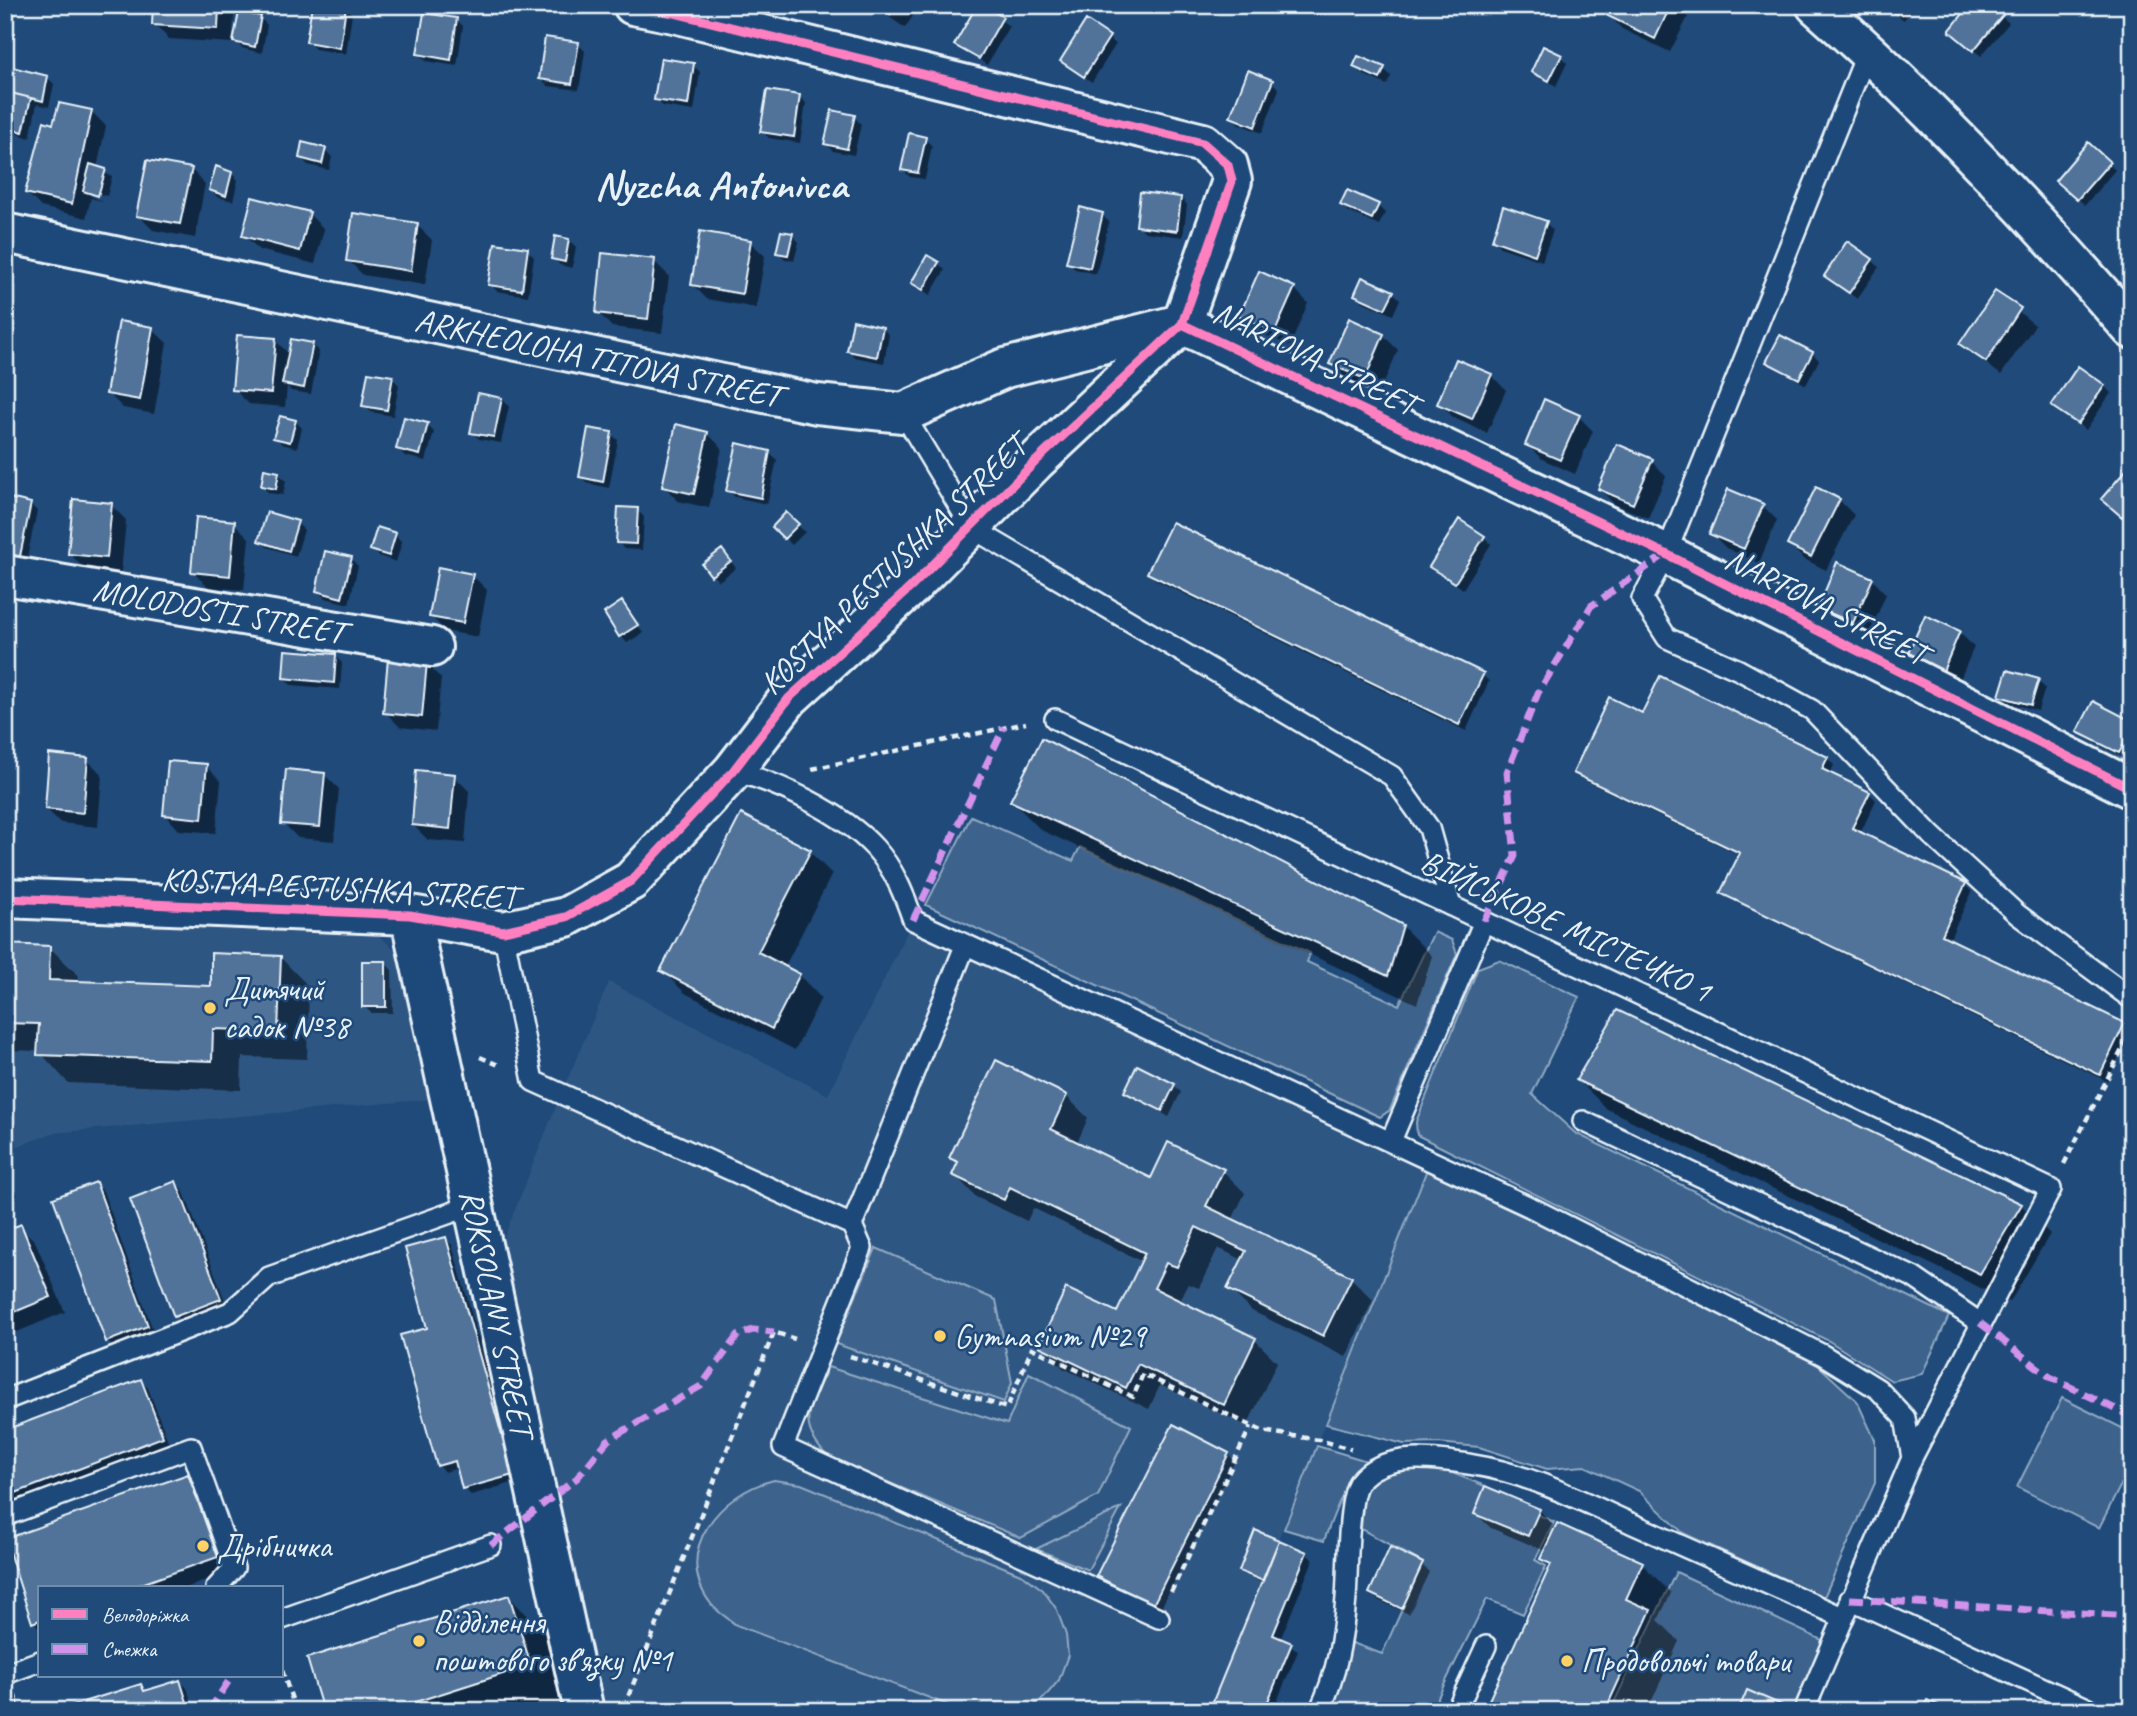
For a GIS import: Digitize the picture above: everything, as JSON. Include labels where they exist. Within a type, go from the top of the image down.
[{"type":"street","name":"NARTOVA STREET","points":[[633,5],[675,9],[1203,143],[1228,165],[1232,181],[1182,324],[1665,554],[2132,789]]},
{"type":"street","points":[[1816,5],[1868,50],[1938,119],[2132,329]]},
{"type":"street","name":"ARKHEOLOHA TITOVA STREET","points":[[5,233],[817,404],[903,413],[1005,368],[1182,324]]},
{"type":"street","name":"KOSTYA PESTUSHKA STREET","points":[[5,898],[410,915],[503,931],[566,918],[631,881],[750,775],[789,698],[972,528],[1035,462],[1182,324]]},
{"type":"street","name":"MOLODOSTI STREET","points":[[5,575],[432,647]]},
{"type":"street","name":"ROKSOLANY STREET","points":[[410,915],[584,1711]]},
{"type":"lane","points":[[1868,50],[1665,554],[1642,599],[1667,638],[1739,670],[1812,710],[1931,835],[1998,897],[2132,999]]},
{"type":"lane","points":[[903,413],[972,528],[1392,776],[1429,828],[1451,906]]},
{"type":"lane","name":"ВІЙСЬКОВЕ МІСТЕЧКО 1","points":[[1055,719],[2051,1189]]},
{"type":"lane","points":[[750,775],[835,817],[875,848],[901,886],[912,920],[1391,1140],[1823,1355],[1878,1389],[1905,1418],[1912,1458]]},
{"type":"lane","points":[[1391,1140],[1483,921]]},
{"type":"lane","points":[[503,931],[533,1081],[852,1225],[862,1248],[783,1447],[1159,1618]]},
{"type":"lane","points":[[852,1225],[965,946]]},
{"type":"lane","points":[[1583,1121],[1913,1277],[1980,1323]]},
{"type":"lane","points":[[1804,1711],[1912,1458],[2051,1189]]},
{"type":"lane","points":[[5,1401],[230,1312],[269,1277],[473,1205]]},
{"type":"lane","points":[[5,1516],[191,1447],[234,1567],[218,1586]]},
{"type":"lane","points":[[1319,1711],[1331,1688],[1339,1657],[1346,1600],[1350,1527],[1357,1484],[1373,1468],[1394,1461],[1476,1465],[1562,1492],[2093,1711]]},
{"type":"lane","points":[[284,1618],[491,1545]]},
{"type":"lane","points":[[1456,1711],[1486,1646]]},
{"type":"lane","points":[[5,1674],[38,1662]]},
{"type":"lane","points":[[5,1697],[9,1711]]},
{"type":"path","points":[[750,775],[1055,719]]},
{"type":"path","points":[[2051,1189],[2132,1031]]},
{"type":"path","points":[[622,1711],[774,1332],[1007,1408],[1032,1348],[1133,1397],[1143,1374],[1262,1432],[1319,1440],[1394,1461]]},
{"type":"path","points":[[1159,1618],[1251,1426]]},
{"type":"path","points":[[284,1676],[296,1711]]},
{"type":"shaded area","points":[[971,816],[1073,861],[1080,847],[1310,953],[1307,962],[1399,1005],[1434,932],[1452,940],[1457,954],[1390,1110],[1380,1117],[926,905]]},
{"type":"shaded area","name":"Дитячий садок №38","points":[[5,914],[367,926],[403,956],[433,1099],[53,1133],[5,1151]]},
{"type":"shaded area","name":"Gymnasium №29","points":[[908,930],[1428,1167],[1209,1711],[600,1711],[500,1248],[554,1111],[609,982],[828,1095]]},
{"type":"shaded area","points":[[1499,960],[1579,997],[1532,1094],[1575,1133],[1949,1316],[1922,1374],[1892,1381],[1829,1341],[1417,1135],[1416,1122],[1478,968]]},
{"type":"shaded area","points":[[1428,1167],[1818,1365],[1857,1401],[1875,1440],[1875,1483],[1824,1597],[1683,1533],[1639,1491],[1585,1466],[1547,1469],[1479,1447],[1438,1443],[1404,1444],[1326,1424]]},
{"type":"shaded area","points":[[876,1248],[996,1300],[1012,1383],[1004,1402],[836,1344]]},
{"type":"shaded area","points":[[828,1367],[1007,1424],[1029,1373],[1131,1426],[1098,1496],[1021,1538],[828,1457],[811,1434],[809,1414]]},
{"type":"shaded area","points":[[2062,1398],[2132,1433],[2132,1463],[2099,1528],[2017,1487]]},
{"type":"shaded area","points":[[1317,1446],[1367,1461],[1346,1489],[1324,1541],[1284,1529]]},
{"type":"shaded area","points":[[1398,1466],[1445,1470],[1485,1486],[1474,1514],[1528,1536],[1537,1514],[1554,1522],[1535,1560],[1546,1566],[1523,1614],[1487,1599],[1431,1711],[1328,1711],[1350,1642],[1382,1654],[1423,1563],[1361,1529],[1365,1487],[1378,1474]]},
{"type":"shaded area","points":[[774,1480],[801,1484],[1023,1575],[1043,1590],[1057,1610],[1066,1635],[1068,1655],[1059,1680],[1044,1698],[1025,1711],[964,1711],[736,1625],[713,1607],[700,1584],[696,1564],[699,1545],[720,1511],[736,1497]]},
{"type":"shaded area","points":[[1121,1508],[1088,1570],[1036,1549]]},
{"type":"shaded area","points":[[1676,1572],[1824,1641],[1793,1711],[1610,1711]]},
{"type":"building","points":[[153,5],[219,5],[218,29],[152,25]]},
{"type":"building","points":[[312,5],[346,6],[340,48],[306,42]]},
{"type":"building","points":[[877,5],[896,5],[890,14]]},
{"type":"building","points":[[977,5],[983,5],[1003,17],[979,59],[954,45]]},
{"type":"building","points":[[1610,5],[1671,5],[1655,39],[1606,15]]},
{"type":"building","points":[[1883,5],[1903,5],[1896,14]]},
{"type":"building","points":[[1970,5],[1992,5],[2003,15],[1973,51],[1949,31]]},
{"type":"building","points":[[239,12],[261,16],[255,47],[233,42]]},
{"type":"building","points":[[424,13],[457,18],[451,60],[417,54]]},
{"type":"building","points":[[1086,20],[1110,36],[1084,77],[1060,61]]},
{"type":"building","points":[[545,37],[579,42],[572,84],[539,79]]},
{"type":"building","points":[[1543,46],[1562,55],[1549,81],[1531,72]]},
{"type":"building","points":[[1358,56],[1385,67],[1380,79],[1353,67]]},
{"type":"building","points":[[661,58],[694,63],[688,105],[654,100]]},
{"type":"building","points":[[12,67],[48,76],[43,101],[7,92]]},
{"type":"building","points":[[1248,70],[1273,80],[1255,127],[1230,117]]},
{"type":"building","points":[[767,90],[800,95],[794,137],[760,132]]},
{"type":"building","points":[[7,92],[31,98],[23,132],[5,128]]},
{"type":"building","points":[[59,103],[92,110],[72,204],[25,193],[44,121],[53,124]]},
{"type":"building","points":[[832,110],[855,115],[847,149],[824,144]]},
{"type":"building","points":[[909,133],[926,137],[918,173],[901,170]]},
{"type":"building","points":[[302,142],[326,148],[322,164],[299,158]]},
{"type":"building","points":[[2088,142],[2110,162],[2077,200],[2055,181]]},
{"type":"building","points":[[147,160],[192,168],[180,224],[136,216]]},
{"type":"building","points":[[90,164],[106,169],[98,196],[83,191]]},
{"type":"building","points":[[216,166],[232,172],[226,196],[209,190]]},
{"type":"building","points":[[1347,190],[1379,204],[1372,219],[1340,205]]},
{"type":"building","points":[[1140,192],[1181,197],[1177,231],[1136,226]]},
{"type":"building","points":[[252,197],[310,212],[300,251],[242,236]]},
{"type":"building","points":[[1503,206],[1547,221],[1535,255],[1492,240]]},
{"type":"building","points":[[1080,207],[1103,213],[1090,268],[1066,263]]},
{"type":"building","points":[[353,213],[418,223],[411,271],[346,261]]},
{"type":"building","points":[[700,231],[751,240],[742,294],[691,285]]},
{"type":"building","points":[[781,231],[793,233],[788,255],[776,253]]},
{"type":"building","points":[[555,236],[569,239],[565,262],[551,259]]},
{"type":"building","points":[[1847,241],[1873,259],[1849,293],[1824,276]]},
{"type":"building","points":[[495,243],[528,248],[522,290],[488,285]]},
{"type":"building","points":[[602,253],[655,259],[648,319],[596,313]]},
{"type":"building","points":[[927,255],[939,262],[923,290],[911,283]]},
{"type":"building","points":[[1259,271],[1295,287],[1275,332],[1239,316]]},
{"type":"building","points":[[1362,277],[1394,291],[1385,309],[1354,295]]},
{"type":"building","points":[[1995,291],[2021,308],[1986,362],[1959,344]]},
{"type":"building","points":[[1349,318],[1384,334],[1365,379],[1329,364]]},
{"type":"building","points":[[853,320],[883,327],[877,357],[847,351]]},
{"type":"building","points":[[119,321],[153,327],[140,400],[106,394]]},
{"type":"building","points":[[237,335],[276,338],[271,393],[232,390]]},
{"type":"building","points":[[1780,335],[1813,352],[1799,379],[1766,362]]},
{"type":"building","points":[[291,339],[313,343],[304,388],[282,384]]},
{"type":"building","points":[[1456,359],[1492,374],[1472,419],[1437,404]]},
{"type":"building","points":[[2078,366],[2105,385],[2078,424],[2051,406]]},
{"type":"building","points":[[368,372],[393,376],[387,410],[362,406]]},
{"type":"building","points":[[478,393],[502,398],[494,437],[470,433]]},
{"type":"building","points":[[1544,399],[1580,415],[1560,460],[1525,445]]},
{"type":"building","points":[[280,416],[296,420],[290,442],[273,438]]},
{"type":"building","points":[[404,417],[428,423],[420,455],[396,449]]},
{"type":"building","points":[[676,424],[708,432],[694,494],[662,487]]},
{"type":"building","points":[[588,428],[612,432],[603,482],[579,477]]},
{"type":"building","points":[[737,443],[770,451],[761,498],[726,491]]},
{"type":"building","points":[[1617,444],[1653,459],[1633,504],[1598,489]]},
{"type":"building","points":[[2132,463],[2132,506],[2122,517],[2101,499]]},
{"type":"building","points":[[264,469],[279,472],[276,489],[261,486]]},
{"type":"building","points":[[1816,487],[1840,499],[1811,557],[1787,545]]},
{"type":"building","points":[[1728,489],[1764,504],[1744,549],[1709,534]]},
{"type":"building","points":[[5,497],[31,503],[19,561],[5,558]]},
{"type":"building","points":[[73,499],[112,503],[107,558],[68,554]]},
{"type":"building","points":[[618,507],[638,508],[636,544],[616,543]]},
{"type":"building","points":[[267,512],[298,521],[289,551],[258,541]]},
{"type":"building","points":[[786,512],[799,524],[784,539],[772,527]]},
{"type":"building","points":[[196,517],[235,521],[230,576],[191,572]]},
{"type":"building","points":[[1459,519],[1485,536],[1455,583],[1429,567]]},
{"type":"building","points":[[1172,522],[1484,673],[1459,725],[1147,573]]},
{"type":"building","points":[[377,527],[396,533],[389,556],[370,550]]},
{"type":"building","points":[[722,549],[731,561],[711,576],[702,564]]},
{"type":"building","points":[[325,551],[352,557],[342,598],[316,591]]},
{"type":"building","points":[[1837,562],[1873,578],[1853,623],[1818,608]]},
{"type":"building","points":[[438,567],[473,574],[463,623],[429,617]]},
{"type":"building","points":[[622,601],[638,625],[619,637],[604,613]]},
{"type":"building","points":[[1925,615],[1960,631],[1941,676],[1905,660]]},
{"type":"building","points":[[285,650],[336,654],[334,683],[283,678]]},
{"type":"building","points":[[388,658],[427,662],[422,717],[383,713]]},
{"type":"building","points":[[2007,670],[2039,679],[2031,705],[1999,696]]},
{"type":"building","points":[[1660,676],[1828,757],[1822,769],[1870,792],[1852,828],[1966,883],[1942,935],[2125,1023],[2100,1075],[1720,893],[1740,853],[1573,773],[1609,697],[1642,713]]},
{"type":"building","points":[[2093,701],[2132,721],[2132,729],[2119,753],[2077,732]]},
{"type":"building","points":[[1042,738],[1403,925],[1388,976],[1010,801]]},
{"type":"building","points":[[49,754],[88,758],[83,813],[45,809]]},
{"type":"building","points":[[168,761],[207,764],[202,819],[163,815]]},
{"type":"building","points":[[286,769],[325,773],[320,827],[281,824]]},
{"type":"building","points":[[416,770],[455,774],[450,829],[412,825]]},
{"type":"building","points":[[741,814],[811,850],[758,952],[800,974],[772,1029],[660,971]]},
{"type":"building","points":[[5,944],[50,946],[49,980],[211,986],[211,953],[281,956],[278,1031],[213,1029],[212,1061],[37,1055],[39,1024],[5,1023]]},
{"type":"building","points":[[362,961],[386,961],[386,1007],[362,1007]]},
{"type":"building","points":[[1617,1010],[2022,1204],[1980,1274],[1576,1080]]},
{"type":"building","points":[[996,1060],[1067,1095],[1051,1129],[1151,1178],[1168,1142],[1224,1169],[1206,1206],[1352,1277],[1323,1336],[1227,1289],[1246,1251],[1196,1227],[1177,1267],[1166,1263],[1154,1288],[1256,1338],[1224,1405],[1138,1364],[1126,1388],[1039,1346],[1066,1288],[1117,1312],[1145,1253],[1010,1187],[1004,1200],[952,1175],[958,1162],[949,1158]]},
{"type":"building","points":[[1137,1065],[1175,1084],[1162,1111],[1124,1092]]},
{"type":"building","points":[[176,1181],[221,1299],[174,1317],[130,1199]]},
{"type":"building","points":[[96,1182],[148,1326],[106,1342],[53,1198]]},
{"type":"building","points":[[21,1224],[51,1297],[5,1316],[5,1231]]},
{"type":"building","points":[[446,1237],[513,1475],[462,1489],[455,1461],[437,1466],[400,1335],[427,1328],[405,1248]]},
{"type":"building","points":[[141,1379],[163,1437],[5,1497],[5,1430]]},
{"type":"building","points":[[1173,1424],[1229,1453],[1153,1605],[1096,1576]]},
{"type":"building","points":[[188,1474],[218,1557],[136,1586],[38,1586],[38,1621],[32,1623],[5,1539]]},
{"type":"building","points":[[1485,1486],[1540,1509],[1528,1536],[1474,1514]]},
{"type":"building","name":"Продовольчі товари","points":[[1557,1523],[1643,1562],[1626,1599],[1651,1610],[1605,1711],[1484,1711],[1551,1564],[1540,1559]]},
{"type":"building","points":[[1255,1530],[1279,1540],[1263,1581],[1239,1571]]},
{"type":"building","points":[[1279,1540],[1307,1552],[1273,1635],[1292,1643],[1264,1711],[1209,1711]]},
{"type":"building","points":[[1390,1547],[1423,1563],[1402,1609],[1369,1593]]},
{"type":"building","points":[[509,1595],[531,1665],[387,1711],[323,1711],[307,1658]]},
{"type":"building","points":[[180,1680],[187,1702],[157,1711],[54,1711],[141,1684],[144,1691]]},
{"type":"building","points":[[1747,1690],[1782,1705],[1779,1711],[1738,1711]]},
{"type":"building","points":[[1927,1700],[1951,1711],[1922,1711]]},
{"type":"marked path","points":[[1484,921],[1515,856],[1507,772],[1538,693],[1591,606],[1666,554]]},
{"type":"marked path","points":[[913,920],[1004,727]]},
{"type":"marked path","points":[[1980,1323],[2050,1377],[2132,1417]]},
{"type":"marked path","points":[[491,1545],[577,1478],[608,1440],[701,1386],[738,1335],[753,1330],[774,1332]]},
{"type":"marked path","points":[[1850,1599],[2132,1616]]},
{"type":"marked path","points":[[209,1711],[231,1678]]},
{"type":"cycle path","points":[[633,5],[1203,143],[1228,165],[1232,181],[1182,324],[1666,554],[2132,789]]},
{"type":"cycle path","points":[[5,898],[410,915],[503,931],[566,917],[631,881],[733,771],[789,698],[911,587],[1035,462],[1182,324]]},
{"type":"place","name":"Дитячий садок №38","points":[[210,1008]]},
{"type":"place","name":"Gymnasium №29","points":[[940,1336]]},
{"type":"place","name":"Дрібничка","points":[[203,1546]]},
{"type":"place","name":"Відділення поштового зв'язку №1","points":[[419,1641]]},
{"type":"place","name":"Продовольчі товари","points":[[1567,1661]]},
{"type":"district","name":"Nyzcha Antonivca","points":[[721,185]]}]
